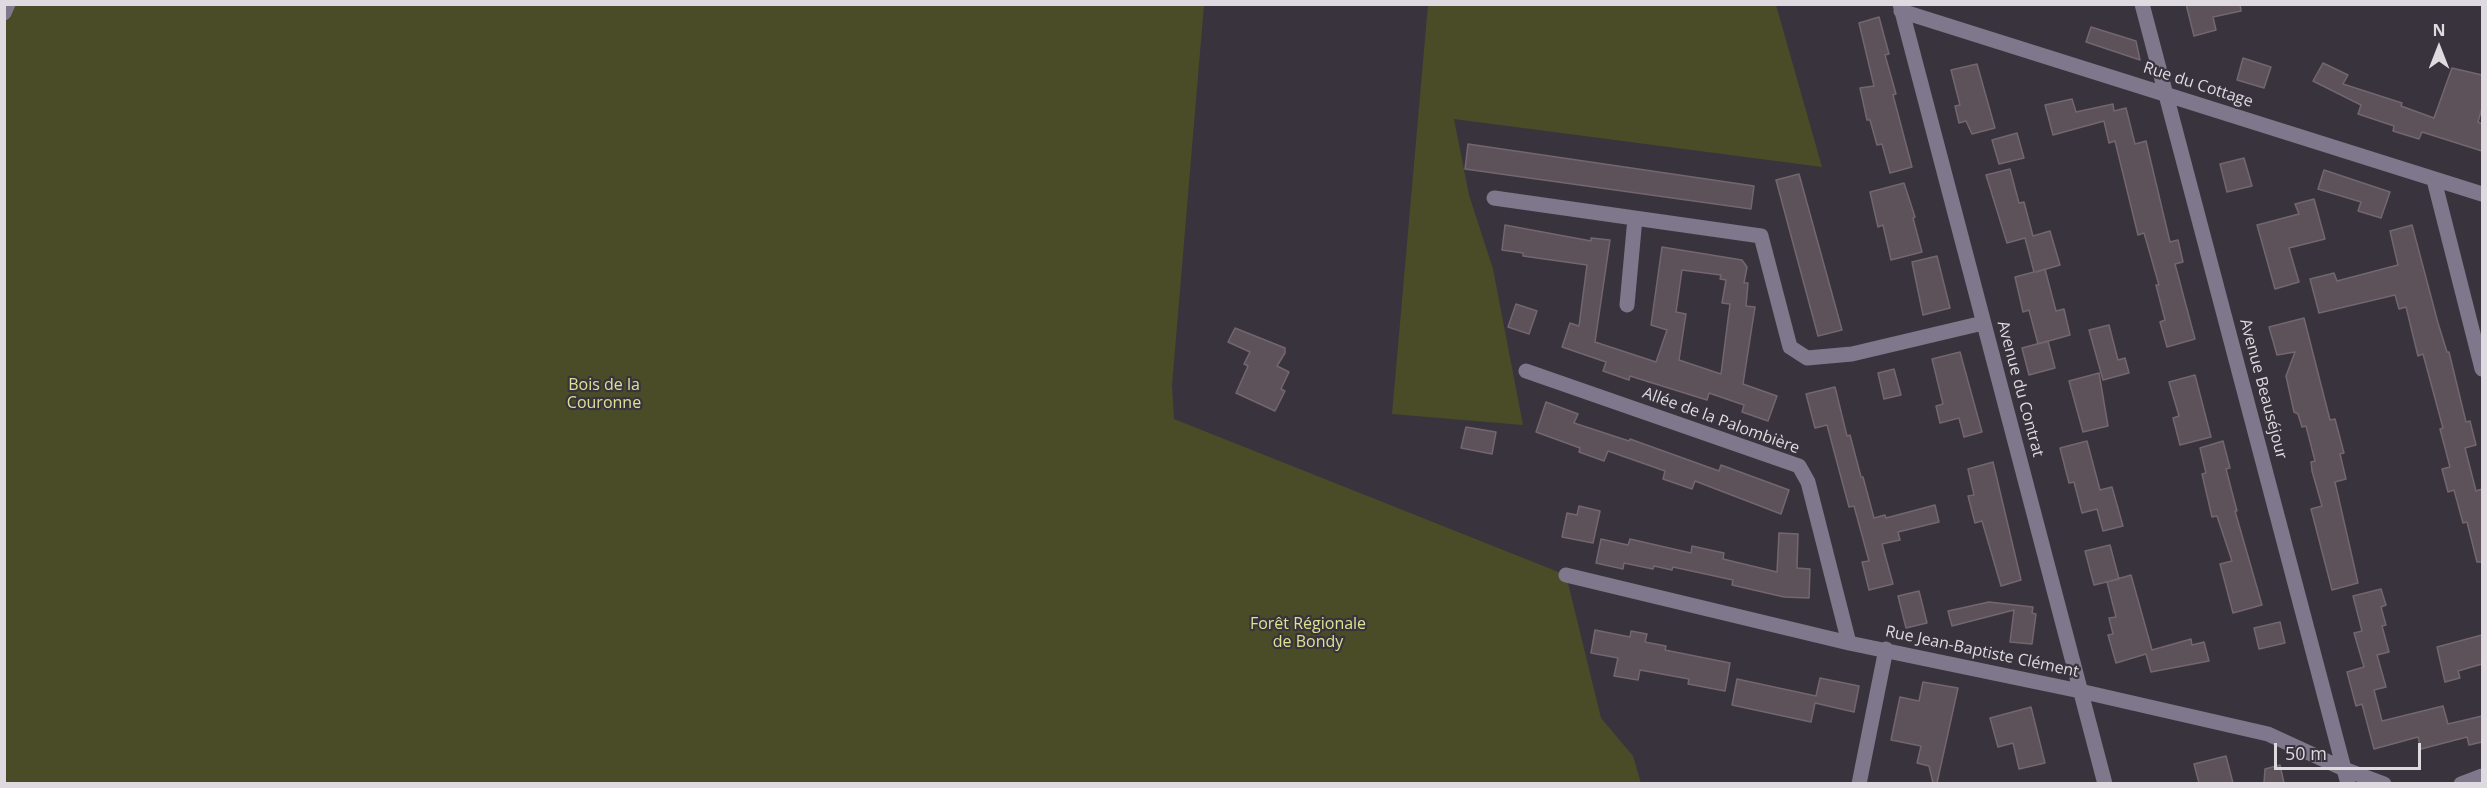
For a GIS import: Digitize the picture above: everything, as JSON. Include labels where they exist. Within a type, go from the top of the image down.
[{"type":"street","points":[[4,13],[8,4]]},
{"type":"street","name":"Avenue Beauséjour","points":[[2142,4],[2346,776]]},
{"type":"street","name":"Rue du Cottage","points":[[1901,8],[2482,195]]},
{"type":"street","name":"Avenue du Contrat","points":[[1901,8],[2105,783]]},
{"type":"street","points":[[2434,180],[2482,369]]},
{"type":"street","points":[[1494,198],[1761,236],[1790,347],[1807,358],[1852,354],[1983,323]]},
{"type":"street","points":[[1627,305],[1635,218]]},
{"type":"street","name":"Allée de la Palombière","points":[[1526,371],[1799,466],[1808,482],[1849,642]]},
{"type":"street","name":"Rue Jean-Baptiste Clément","points":[[1566,575],[1849,642],[2268,734],[2346,776],[2384,783]]},
{"type":"street","points":[[1859,783],[1886,649]]},
{"type":"street","points":[[2461,783],[2482,776]]},
{"type":"green space","name":"Bois de la Couronne","points":[[5,4],[1204,5],[1172,385],[1174,419],[1566,575],[1601,718],[1633,756],[1641,783],[5,784]]},
{"type":"green space","points":[[1428,5],[1776,5],[1822,167],[1454,119],[1469,195],[1493,269],[1523,425],[1392,414]]},
{"type":"building","points":[[2186,4],[2240,4],[2241,11],[2213,17],[2216,30],[2194,36]]},
{"type":"building","points":[[1879,17],[1889,54],[1885,55],[1896,94],[1893,95],[1912,167],[1890,173],[1882,144],[1877,145],[1870,120],[1867,120],[1860,88],[1874,86],[1859,23]]},
{"type":"building","points":[[2091,27],[2136,41],[2140,60],[2086,42]]},
{"type":"building","points":[[2243,58],[2271,67],[2264,88],[2237,80]]},
{"type":"building","points":[[2323,63],[2348,75],[2343,84],[2402,103],[2401,106],[2434,118],[2452,68],[2482,75],[2482,108],[2478,122],[2482,124],[2482,151],[2422,132],[2419,139],[2393,131],[2394,126],[2358,114],[2361,105],[2313,81]]},
{"type":"building","points":[[1977,64],[1995,128],[1972,134],[1966,121],[1959,123],[1955,106],[1960,105],[1951,70]]},
{"type":"building","points":[[2072,99],[2076,112],[2113,104],[2114,111],[2126,108],[2135,144],[2146,141],[2170,242],[2178,240],[2183,262],[2175,264],[2195,339],[2167,347],[2160,322],[2165,320],[2156,285],[2159,285],[2144,233],[2138,235],[2115,141],[2109,143],[2104,121],[2053,135],[2045,105]]},
{"type":"building","points":[[2017,133],[2024,158],[1999,164],[1992,140]]},
{"type":"building","points":[[1468,144],[1754,186],[1751,209],[1465,169]]},
{"type":"building","points":[[2244,158],[2252,186],[2227,192],[2220,164]]},
{"type":"building","points":[[2010,169],[2019,203],[2024,202],[2033,236],[2050,231],[2060,265],[2045,269],[2056,311],[2064,309],[2070,335],[2038,344],[2029,310],[2023,312],[2015,277],[2034,272],[2025,238],[2007,243],[1986,175]]},
{"type":"building","points":[[2324,170],[2390,192],[2381,218],[2358,211],[2361,202],[2318,189]]},
{"type":"building","points":[[1799,174],[1842,330],[1818,336],[1776,180]]},
{"type":"building","points":[[1904,183],[1915,217],[1913,218],[1922,252],[1891,260],[1883,225],[1878,227],[1870,192]]},
{"type":"building","points":[[2314,199],[2325,239],[2289,248],[2299,282],[2275,289],[2257,225],[2299,214],[2295,204]]},
{"type":"building","points":[[1505,225],[1591,241],[1591,238],[1610,240],[1595,342],[1656,362],[1667,330],[1651,325],[1662,247],[1742,260],[1747,267],[1744,283],[1748,283],[1746,306],[1755,307],[1743,384],[1777,396],[1768,421],[1742,412],[1744,405],[1709,393],[1707,400],[1630,376],[1629,380],[1603,371],[1606,362],[1562,347],[1570,323],[1579,326],[1587,265],[1523,256],[1523,253],[1502,250]],"holes":[[[1682,270],[1721,275],[1720,279],[1726,280],[1722,303],[1730,304],[1721,374],[1679,360],[1686,314],[1676,312]]]},
{"type":"building","points":[[2412,225],[2438,323],[2447,352],[2449,352],[2466,422],[2470,421],[2476,445],[2465,448],[2476,491],[2482,489],[2482,562],[2477,562],[2467,522],[2463,523],[2454,490],[2448,492],[2442,469],[2450,467],[2440,429],[2443,428],[2423,354],[2418,356],[2406,307],[2399,309],[2395,295],[2319,313],[2310,279],[2334,273],[2337,281],[2398,265],[2390,231]]},
{"type":"building","points":[[1937,256],[1950,308],[1923,315],[1912,262]]},
{"type":"building","points":[[1516,304],[1537,311],[1529,334],[1508,327]]},
{"type":"building","points":[[2304,318],[2330,420],[2335,419],[2344,453],[2340,454],[2346,479],[2335,482],[2358,583],[2332,590],[2311,509],[2322,506],[2312,471],[2311,462],[2315,461],[2306,426],[2302,427],[2298,414],[2294,412],[2286,376],[2295,352],[2277,355],[2269,327]]},
{"type":"building","points":[[2109,325],[2118,360],[2125,358],[2129,373],[2103,380],[2089,330]]},
{"type":"building","points":[[1235,328],[1285,348],[1285,353],[1277,366],[1289,372],[1281,389],[1285,391],[1275,411],[1236,393],[1248,366],[1244,364],[1250,352],[1228,342]]},
{"type":"building","points":[[2048,341],[2055,368],[2029,375],[2022,348]]},
{"type":"building","points":[[1960,352],[1982,432],[1964,437],[1959,418],[1940,423],[1936,406],[1943,404],[1932,359]]},
{"type":"building","points":[[1894,369],[1901,395],[1884,399],[1878,373]]},
{"type":"building","points":[[2099,373],[2108,426],[2083,432],[2069,381]]},
{"type":"building","points":[[2195,375],[2211,437],[2180,445],[2173,418],[2179,416],[2169,382]]},
{"type":"building","points":[[1835,387],[1847,436],[1850,435],[1874,518],[1885,515],[1886,518],[1935,505],[1939,522],[1898,532],[1900,540],[1882,544],[1893,584],[1869,590],[1862,562],[1869,561],[1854,506],[1849,507],[1827,425],[1815,428],[1806,394]]},
{"type":"building","points":[[1546,402],[1578,414],[1574,423],[1629,441],[1630,439],[1719,471],[1721,465],[1789,490],[1781,514],[1695,481],[1692,489],[1663,479],[1665,471],[1608,451],[1604,461],[1579,452],[1580,448],[1536,432]]},
{"type":"building","points":[[1466,427],[1496,432],[1492,454],[1461,448]]},
{"type":"building","points":[[2087,441],[2100,490],[2112,487],[2123,526],[2103,531],[2097,509],[2082,513],[2074,482],[2069,483],[2060,448]]},
{"type":"building","points":[[2223,441],[2230,468],[2226,469],[2237,511],[2235,511],[2262,605],[2233,613],[2220,564],[2232,561],[2217,516],[2212,517],[2202,474],[2206,473],[2200,448]]},
{"type":"building","points":[[1993,462],[2021,580],[2001,586],[1982,521],[1975,523],[1968,496],[1974,495],[1968,469]]},
{"type":"building","points":[[1579,506],[1600,511],[1593,543],[1562,537],[1567,513],[1577,515]]},
{"type":"building","points":[[1779,533],[1798,534],[1797,568],[1810,569],[1809,598],[1784,597],[1732,585],[1733,580],[1673,567],[1672,570],[1654,566],[1653,569],[1624,563],[1623,569],[1596,563],[1601,539],[1628,545],[1630,539],[1691,553],[1692,546],[1724,553],[1723,559],[1777,572]]},
{"type":"building","points":[[2110,545],[2119,579],[2094,585],[2085,551]]},
{"type":"building","points":[[2131,575],[2152,650],[2191,639],[2192,645],[2204,642],[2209,661],[2151,672],[2146,654],[2116,663],[2108,635],[2113,634],[2109,618],[2116,617],[2107,582]]},
{"type":"building","points":[[2381,589],[2386,605],[2381,607],[2386,625],[2382,626],[2389,652],[2377,655],[2386,687],[2374,690],[2382,721],[2443,706],[2448,724],[2482,716],[2482,742],[2469,745],[2467,737],[2421,749],[2418,737],[2374,749],[2362,704],[2356,706],[2347,672],[2364,667],[2354,633],[2362,631],[2353,596]]},
{"type":"building","points":[[1919,591],[1927,623],[1906,628],[1898,596]]},
{"type":"building","points":[[1989,602],[2033,607],[2032,613],[2036,614],[2032,644],[2010,642],[2014,610],[1952,626],[1948,611]]},
{"type":"building","points":[[2280,622],[2285,643],[2259,649],[2254,628]]},
{"type":"building","points":[[1595,630],[1630,637],[1631,631],[1647,634],[1645,642],[1666,646],[1665,650],[1730,663],[1725,691],[1688,684],[1689,679],[1640,670],[1638,680],[1614,676],[1618,658],[1591,653]]},
{"type":"building","points":[[2482,635],[2482,664],[2458,671],[2460,678],[2445,682],[2437,647]]},
{"type":"building","points":[[1820,678],[1859,686],[1854,712],[1815,703],[1811,722],[1732,705],[1737,679],[1816,696]]},
{"type":"building","points":[[1923,682],[1958,688],[1937,783],[1933,783],[1929,766],[1917,763],[1921,746],[1891,740],[1900,697],[1919,701]]},
{"type":"building","points":[[2031,707],[2045,763],[2019,769],[2013,743],[1998,747],[1990,718]]},
{"type":"building","points":[[2226,756],[2233,783],[2199,783],[2194,764]]},
{"type":"building","points":[[2280,765],[2284,783],[2264,783],[2265,769]]},
{"type":"park label","name":"Forêt Régionale de Bondy","points":[[1308,633]]}]
